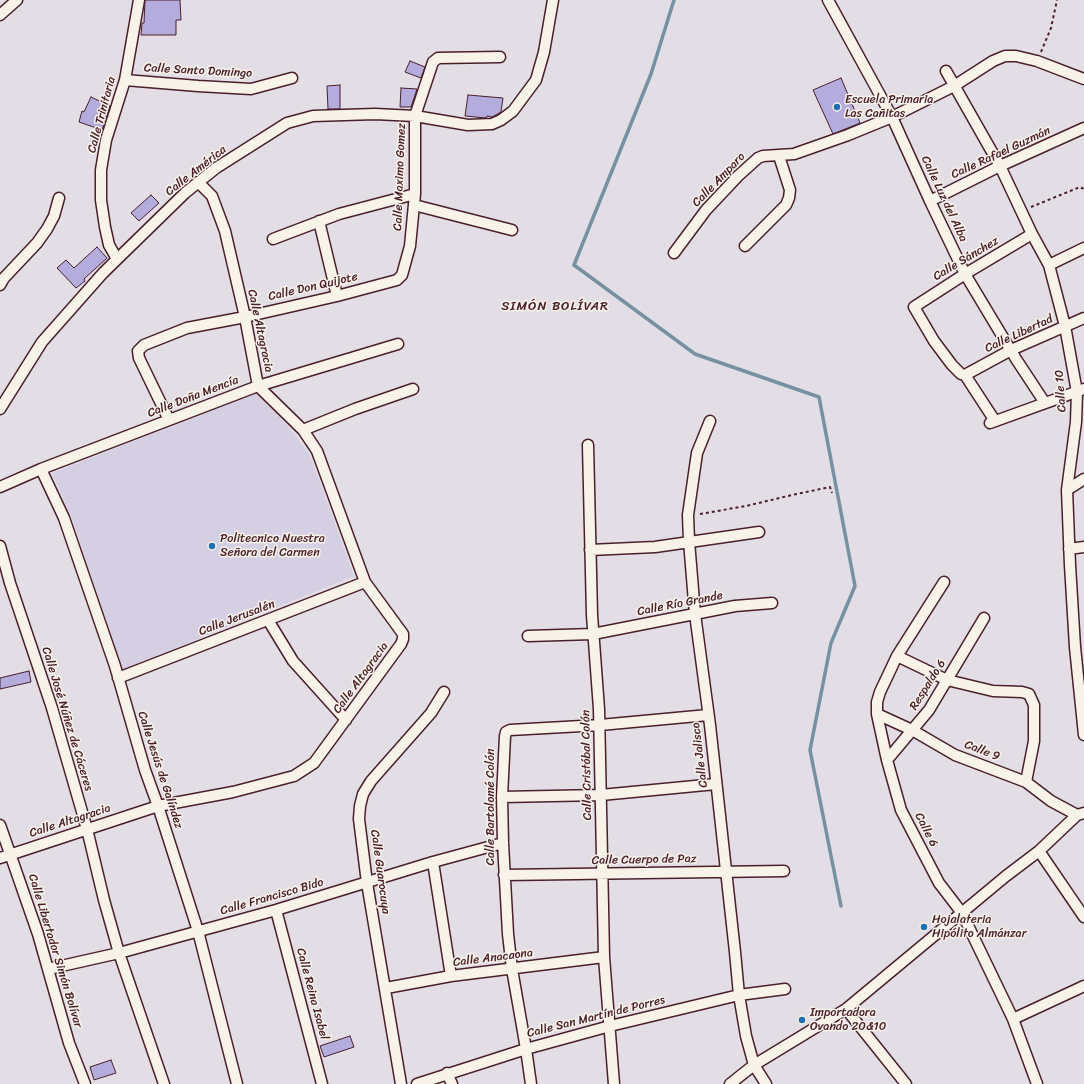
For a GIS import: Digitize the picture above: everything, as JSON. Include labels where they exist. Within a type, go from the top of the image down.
[{"type":"street","points":[[0,15],[17,0]]},
{"type":"street","name":"Calle Trinitaria","points":[[117,259],[109,244],[105,227],[101,200],[101,170],[106,140],[125,80],[139,0]]},
{"type":"street","name":"Calle América","points":[[0,409],[42,342],[117,259],[198,182],[216,168],[287,123],[313,116],[367,114],[415,116],[468,125],[492,124],[501,120],[513,110],[536,80],[544,52],[553,0]]},
{"type":"street","name":"Calle Luz del Alba","points":[[828,0],[892,117],[965,274],[1045,403]]},
{"type":"street","name":"Calle Amparo","points":[[674,253],[696,223],[738,176],[758,158],[763,156],[794,154],[811,149],[892,117],[954,86],[993,61],[1005,56],[1016,56],[1037,61],[1084,80]]},
{"type":"street","name":"Calle Maximo Gomez","points":[[405,268],[410,246],[415,194],[415,116],[435,60],[438,58],[500,57]]},
{"type":"street","name":"Calle 10","points":[[946,71],[1000,166],[1032,234],[1049,265],[1080,391],[1067,490],[1075,647],[1084,733]]},
{"type":"street","name":"Calle Santo Domingo","points":[[125,80],[252,89],[292,78]]},
{"type":"street","name":"Calle Rafael Guzmán","points":[[930,201],[1000,166],[1084,128]]},
{"type":"street","points":[[745,246],[786,205],[789,198],[790,190],[779,156]]},
{"type":"street","name":"Calle Altagracia","points":[[5,856],[158,806],[232,792],[294,776],[314,763],[401,644],[403,639],[403,634],[365,582],[316,451],[303,430],[258,386],[245,317],[225,230],[212,196],[198,182]]},
{"type":"street","points":[[273,239],[339,214],[415,194]]},
{"type":"street","points":[[2,279],[37,243],[47,229],[54,216],[59,198]]},
{"type":"street","points":[[414,204],[512,230]]},
{"type":"street","points":[[319,221],[337,296]]},
{"type":"street","name":"Calle Sánchez","points":[[965,375],[962,374],[946,357],[915,309],[915,306],[1032,234]]},
{"type":"street","points":[[1049,265],[1084,248]]},
{"type":"street","name":"Calle Don Quijote","points":[[169,420],[138,358],[138,351],[144,345],[187,328],[245,317],[337,296],[397,280],[402,275],[405,268]]},
{"type":"street","name":"Calle Libertad","points":[[965,375],[1011,350],[1084,318]]},
{"type":"street","name":"Calle Doña Mencía","points":[[0,487],[41,469],[258,386],[398,344]]},
{"type":"street","points":[[965,375],[992,422],[1080,391]]},
{"type":"street","points":[[303,430],[412,389]]},
{"type":"street","name":"Calle Jalisco","points":[[710,421],[697,453],[688,515],[695,614],[716,784],[739,995],[746,1036],[754,1065],[766,1084]]},
{"type":"street","name":"Calle Cristóbal Colón","points":[[588,446],[590,550],[600,725],[604,957],[614,1084]]},
{"type":"street","name":"Calle Jesús de Galíndez","points":[[41,469],[64,518],[118,678],[145,770],[198,931],[237,1084]]},
{"type":"street","points":[[1067,490],[1084,479]]},
{"type":"street","points":[[590,550],[654,546],[709,540],[759,532]]},
{"type":"street","name":"Calle José Núñez de Cáceres","points":[[0,546],[10,582],[52,708],[87,829],[104,900],[119,953],[164,1084]]},
{"type":"street","points":[[1069,549],[1084,547]]},
{"type":"street","points":[[0,586],[10,582]]},
{"type":"street","name":"Calle Jerusalén","points":[[118,678],[365,582]]},
{"type":"street","name":"Calle 6","points":[[944,582],[897,656],[880,692],[877,702],[877,714],[887,760],[901,810],[939,882],[962,913],[1013,1019],[1037,1084]]},
{"type":"street","name":"Calle Río Grande","points":[[528,636],[594,634],[735,606],[772,604]]},
{"type":"street","name":"Respaldo 6","points":[[887,760],[929,710],[984,618]]},
{"type":"street","points":[[268,620],[293,661],[346,720]]},
{"type":"street","points":[[897,656],[947,680],[993,691],[1022,692],[1029,694],[1034,705],[1034,741],[1026,782]]},
{"type":"street","name":"Calle Guarocuya","points":[[401,1084],[386,988],[367,883],[359,819],[360,806],[363,794],[371,780],[431,713],[444,692]]},
{"type":"street","name":"Calle 9","points":[[877,714],[912,730],[955,755],[1026,782],[1051,801],[1080,814]]},
{"type":"street","name":"Calle Bartolomé Colón","points":[[531,1084],[512,969],[504,875],[502,797],[506,732],[510,730],[600,725],[708,715]]},
{"type":"street","points":[[502,797],[601,795],[716,784]]},
{"type":"street","points":[[730,1084],[754,1065],[846,1009],[1039,851],[1080,814]]},
{"type":"street","name":"Calle Libertador Simón Bolívar","points":[[0,825],[5,856],[35,928],[70,1043],[85,1084]]},
{"type":"street","name":"Calle Francisco Bido","points":[[48,969],[119,953],[276,910],[433,862],[503,844]]},
{"type":"street","points":[[1039,851],[1084,917]]},
{"type":"street","points":[[433,862],[451,976]]},
{"type":"street","name":"Calle Cuerpo de Paz","points":[[504,875],[784,871]]},
{"type":"street","name":"Calle Reina Isabel","points":[[276,910],[322,1084]]},
{"type":"street","name":"Calle Anacaona","points":[[386,988],[451,976],[604,957]]},
{"type":"street","points":[[1013,1019],[1084,986]]},
{"type":"street","name":"Calle San Martín de Porres","points":[[416,1084],[526,1049],[610,1026],[739,995],[785,989]]},
{"type":"street","points":[[846,1009],[906,1084]]},
{"type":"street","points":[[447,1073],[452,1084]]},
{"type":"path","points":[[1037,61],[1051,28],[1056,0]]},
{"type":"path","points":[[1021,211],[1080,187],[1084,189]]},
{"type":"path","points":[[688,515],[746,506],[792,494],[830,487],[832,493]]},
{"type":"shaded area","name":"Politecnico Nuestra Señora del Carmen","points":[[256,394],[284,421],[310,455],[354,576],[123,669],[71,516],[52,473]]},
{"type":"building","points":[[145,0],[180,0],[181,20],[176,20],[176,35],[141,35],[142,23],[144,23]]},
{"type":"building","points":[[410,61],[425,67],[421,78],[405,72]]},
{"type":"building","name":"Escuela Primaria Las Cañitas","points":[[841,78],[860,123],[833,134],[813,90]]},
{"type":"building","points":[[340,85],[340,109],[328,109],[327,86]]},
{"type":"building","points":[[401,88],[417,89],[411,107],[400,107]]},
{"type":"building","points":[[468,95],[503,98],[501,112],[492,117],[487,116],[486,118],[465,116]]},
{"type":"building","points":[[91,97],[110,106],[102,130],[79,122],[82,111],[84,112]]},
{"type":"building","points":[[151,195],[159,203],[139,221],[131,213]]},
{"type":"building","points":[[97,247],[107,258],[84,279],[85,281],[76,288],[57,268],[66,260],[74,268]]},
{"type":"building","points":[[29,671],[31,682],[0,689],[0,678]]},
{"type":"building","points":[[350,1036],[354,1047],[324,1057],[320,1046]]},
{"type":"building","points":[[111,1060],[116,1073],[94,1080],[90,1067]]},
{"type":"waterway","points":[[674,0],[651,74],[574,265],[695,354],[819,397],[855,586],[831,643],[810,750],[841,906]]},
{"type":"place","name":"Escuela Primaria Las Cañitas","points":[[837,107]]},
{"type":"place","name":"Politecnico Nuestra Señora del Carmen","points":[[212,546]]},
{"type":"place","name":"Hojalateria Hipólito Almánzar","points":[[924,927]]},
{"type":"place","name":"Importadora Ovando 20&10","points":[[802,1020]]},
{"type":"district","name":"SIMÓN BOLÍVAR","points":[[555,307]]}]
